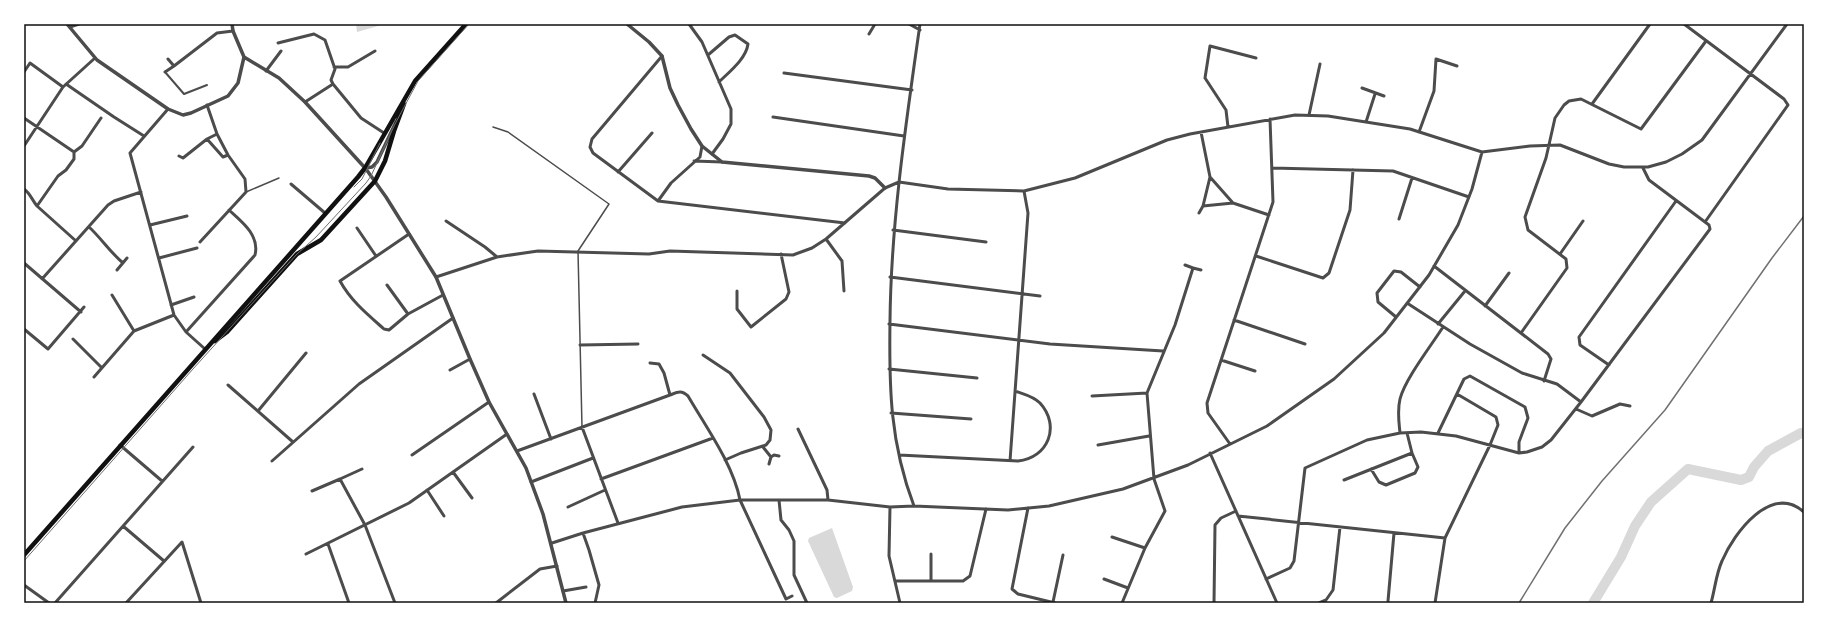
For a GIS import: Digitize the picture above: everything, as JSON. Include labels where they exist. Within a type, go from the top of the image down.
[{"type":"main road","points":[[24,555],[365,168],[411,87],[466,24]]},
{"type":"main road","points":[[205,349],[227,332],[297,254],[320,240],[375,181],[386,158],[399,116],[411,87]]},
{"type":"street","points":[[79,24],[68,26],[95,58],[176,114],[191,114],[228,96],[238,83],[244,57]]},
{"type":"street","points":[[232,24],[233,31],[244,57],[279,78],[305,102],[365,168],[375,181],[436,277],[489,402],[517,451],[542,509],[552,543],[566,603]]},
{"type":"street","points":[[627,24],[649,42],[662,56],[670,88],[678,106],[702,146],[722,162]]},
{"type":"street","points":[[869,34],[876,24]]},
{"type":"street","points":[[909,24],[920,30]]},
{"type":"street","points":[[914,506],[906,485],[891,413],[889,370],[890,277],[893,230],[904,136],[912,90],[920,24]]},
{"type":"street","points":[[1592,104],[1650,24]]},
{"type":"street","points":[[1684,24],[1784,99],[1788,105],[1704,222]]},
{"type":"street","points":[[436,277],[497,257],[538,251],[649,254],[670,251],[793,255],[812,248],[826,239],[885,188],[899,182],[948,189],[1024,190],[1074,178],[1167,140],[1201,132],[1295,115],[1328,116],[1419,132],[1482,152],[1560,145],[1609,164],[1624,168],[1643,168],[1666,162],[1682,154],[1702,140],[1787,24]]},
{"type":"street","points":[[692,25],[702,42],[732,109],[731,124],[723,139],[712,154]]},
{"type":"street","points":[[207,85],[184,94],[165,72],[217,33],[233,31]]},
{"type":"street","points":[[278,43],[314,34],[325,40],[334,67],[331,80],[333,84],[361,118],[380,132],[384,133]]},
{"type":"street","points":[[708,55],[729,37],[736,36],[748,44],[747,50],[742,57],[719,82]]},
{"type":"street","points":[[1521,333],[1566,271],[1567,262],[1560,254],[1530,232],[1526,224],[1526,217],[1546,158],[1555,118],[1564,105],[1569,101],[1581,99],[1641,128],[1706,40]]},
{"type":"street","points":[[1228,127],[1226,110],[1205,78],[1210,46],[1256,58]]},
{"type":"street","points":[[266,71],[281,51]]},
{"type":"street","points":[[334,67],[348,67],[375,51]]},
{"type":"street","points":[[662,56],[592,140],[590,147],[593,153],[658,201],[845,223]]},
{"type":"street","points":[[24,146],[65,86],[95,58]]},
{"type":"street","points":[[1419,132],[1434,90],[1436,58],[1457,66]]},
{"type":"street","points":[[168,59],[174,66]]},
{"type":"street","points":[[24,72],[30,63],[144,136]]},
{"type":"street","points":[[1309,115],[1320,64]]},
{"type":"street","points":[[784,73],[912,90]]},
{"type":"street","points":[[305,102],[333,84]]},
{"type":"street","points":[[1362,88],[1384,96]]},
{"type":"street","points":[[1366,122],[1375,94]]},
{"type":"street","points":[[200,242],[246,192],[245,179],[228,155],[217,134],[208,106]]},
{"type":"street","points":[[168,109],[130,152],[174,316],[186,332],[205,349]]},
{"type":"street","points":[[365,168],[372,167],[376,162],[399,116]]},
{"type":"street","points":[[773,117],[904,136]]},
{"type":"street","points":[[24,118],[74,152]]},
{"type":"street","points":[[74,152],[82,146],[101,118]]},
{"type":"street","points":[[1230,444],[1208,413],[1207,403],[1274,202],[1270,119]]},
{"type":"street","points":[[1199,212],[1203,206],[1210,177],[1201,132]]},
{"type":"street","points":[[618,172],[652,133]]},
{"type":"street","points":[[179,156],[183,158],[207,139],[217,134]]},
{"type":"street","points":[[207,139],[223,157],[228,155]]},
{"type":"street","points":[[658,201],[671,183],[700,157],[702,146]]},
{"type":"street","points":[[37,206],[58,176],[66,170],[74,158],[74,152]]},
{"type":"street","points":[[552,543],[618,523],[682,507],[740,500],[828,500],[890,507],[914,506],[1008,510],[1049,506],[1122,489],[1154,479],[1188,465],[1267,426],[1334,379],[1384,333],[1434,266],[1458,225],[1469,197],[1482,152]]},
{"type":"street","points":[[694,161],[722,162],[869,176],[875,178],[885,188]]},
{"type":"street","points":[[1272,168],[1393,171],[1469,197]]},
{"type":"street","points":[[1266,579],[1290,568],[1294,561],[1300,523],[1305,468],[1367,440],[1407,433],[1438,433],[1456,436],[1519,453],[1534,450],[1551,440],[1708,233],[1710,227],[1649,180],[1643,168]]},
{"type":"street","points":[[1256,256],[1323,278],[1329,273],[1350,210],[1353,170]]},
{"type":"street","points":[[1210,177],[1233,203]]},
{"type":"street","points":[[1399,219],[1412,178]]},
{"type":"street","points":[[291,184],[324,213]]},
{"type":"street","points":[[24,189],[28,193],[30,199],[76,241]]},
{"type":"street","points":[[1010,461],[1028,213],[1024,190]]},
{"type":"street","points":[[42,279],[108,205],[114,200],[141,192]]},
{"type":"street","points":[[1609,365],[1580,345],[1579,337],[1676,201]]},
{"type":"street","points":[[1203,206],[1233,203],[1269,215]]},
{"type":"street","points":[[186,332],[255,255],[256,245],[250,231],[229,210]]},
{"type":"street","points":[[150,226],[188,216]]},
{"type":"street","points":[[446,221],[485,246],[497,257]]},
{"type":"street","points":[[1560,254],[1583,221]]},
{"type":"street","points":[[89,227],[100,236],[109,251],[123,263]]},
{"type":"street","points":[[357,228],[376,256]]},
{"type":"street","points":[[893,230],[986,242]]},
{"type":"street","points":[[409,234],[340,281],[346,293],[384,329],[389,330],[408,314],[443,295]]},
{"type":"street","points":[[826,239],[842,261],[844,292]]},
{"type":"street","points":[[159,258],[197,248]]},
{"type":"street","points":[[737,291],[737,309],[752,326],[786,299],[789,292],[781,254]]},
{"type":"street","points":[[117,270],[127,258]]},
{"type":"street","points":[[24,263],[80,312]]},
{"type":"street","points":[[1185,265],[1201,270]]},
{"type":"street","points":[[1434,266],[1548,354],[1551,359],[1544,380]]},
{"type":"street","points":[[1122,603],[1145,548],[1165,511],[1154,479],[1149,436],[1147,393],[1175,325],[1193,268]]},
{"type":"street","points":[[1396,317],[1378,302],[1376,293],[1394,272],[1401,272],[1420,286]]},
{"type":"street","points":[[1486,306],[1509,273]]},
{"type":"street","points":[[890,277],[1040,296]]},
{"type":"street","points":[[386,284],[408,314]]},
{"type":"street","points":[[1438,324],[1465,290]]},
{"type":"street","points":[[112,295],[134,331]]},
{"type":"street","points":[[171,305],[194,297]]},
{"type":"street","points":[[1407,303],[1438,324],[1522,373],[1557,384],[1581,402]]},
{"type":"street","points":[[24,329],[48,350],[84,307]]},
{"type":"street","points":[[94,377],[101,367],[134,331],[174,316]]},
{"type":"street","points":[[272,461],[359,384],[453,318]]},
{"type":"street","points":[[1234,320],[1305,344]]},
{"type":"street","points":[[890,324],[1050,344],[1163,351]]},
{"type":"street","points":[[1400,434],[1398,416],[1400,398],[1410,379],[1443,327]]},
{"type":"street","points":[[73,339],[101,367]]},
{"type":"street","points":[[580,345],[638,344]]},
{"type":"street","points":[[258,411],[306,353]]},
{"type":"street","points":[[703,355],[730,373],[764,417],[771,430],[772,435],[770,440],[763,447],[741,453],[725,460]]},
{"type":"street","points":[[450,370],[470,359]]},
{"type":"street","points":[[1221,360],[1255,371]]},
{"type":"street","points":[[650,363],[659,364],[664,373],[670,395]]},
{"type":"street","points":[[889,370],[977,378]]},
{"type":"street","points":[[1438,433],[1464,379],[1470,376],[1524,406],[1528,418],[1519,442],[1519,453]]},
{"type":"street","points":[[228,385],[293,442]]},
{"type":"street","points":[[899,455],[1010,461],[1026,460],[1040,454],[1048,442],[1051,427],[1047,413],[1039,403],[1028,395],[1015,391]]},
{"type":"street","points":[[517,451],[670,395],[680,392],[688,396],[725,460],[737,487],[740,500],[786,599],[792,596]]},
{"type":"street","points":[[1092,396],[1147,393]]},
{"type":"street","points":[[534,394],[551,439]]},
{"type":"street","points":[[1435,603],[1445,538],[1490,445],[1498,425],[1496,417],[1457,394]]},
{"type":"street","points":[[412,455],[489,402]]},
{"type":"street","points":[[1576,409],[1592,416],[1620,404],[1630,406]]},
{"type":"street","points":[[891,413],[971,419]]},
{"type":"street","points":[[582,427],[618,523]]},
{"type":"street","points":[[798,429],[827,490],[828,500]]},
{"type":"street","points":[[1371,469],[1379,482],[1386,485],[1415,473],[1418,467],[1412,453],[1407,433]]},
{"type":"street","points":[[306,554],[409,502],[507,434]]},
{"type":"street","points":[[1098,445],[1149,436]]},
{"type":"street","points":[[601,479],[713,438]]},
{"type":"street","points":[[120,446],[162,481]]},
{"type":"street","points":[[55,603],[193,447]]},
{"type":"street","points":[[763,447],[771,457]]},
{"type":"street","points":[[1210,453],[1277,603]]},
{"type":"street","points":[[1344,480],[1412,453]]},
{"type":"street","points":[[771,457],[774,455],[779,456]]},
{"type":"street","points":[[769,464],[771,457]]},
{"type":"street","points":[[531,482],[594,458]]},
{"type":"street","points":[[312,491],[362,469]]},
{"type":"street","points":[[453,472],[472,498]]},
{"type":"street","points":[[340,479],[365,525],[395,603]]},
{"type":"street","points":[[427,490],[444,516]]},
{"type":"street","points":[[568,507],[605,490]]},
{"type":"street","points":[[779,500],[781,520],[791,532],[794,541],[794,575],[807,603]]},
{"type":"street","points":[[1711,603],[1721,563],[1725,554],[1737,534],[1752,516],[1778,503],[1795,506],[1804,512]]},
{"type":"street","points":[[890,507],[889,556],[900,603]]},
{"type":"street","points":[[1028,508],[1012,589],[1018,594],[1054,602],[1063,555]]},
{"type":"street","points":[[895,581],[963,581],[970,576],[986,509]]},
{"type":"street","points":[[1214,603],[1215,525],[1221,518],[1236,511]]},
{"type":"street","points":[[1238,516],[1445,538]]},
{"type":"street","points":[[123,526],[164,561]]},
{"type":"street","points":[[1319,603],[1326,600],[1333,590],[1340,527]]},
{"type":"street","points":[[583,533],[598,586],[596,603]]},
{"type":"street","points":[[1388,601],[1394,533]]},
{"type":"street","points":[[1112,536],[1145,548]]},
{"type":"street","points":[[126,603],[176,546],[182,542],[201,603]]},
{"type":"street","points":[[328,544],[349,603]]},
{"type":"street","points":[[930,581],[931,554]]},
{"type":"street","points":[[496,603],[540,569],[557,566]]},
{"type":"street","points":[[1104,579],[1128,588]]},
{"type":"street","points":[[24,585],[49,603]]},
{"type":"street","points":[[563,592],[586,587]]},
{"type":"lane","points":[[493,127],[508,132],[609,204],[578,251],[582,427]]},
{"type":"lane","points":[[246,192],[279,178]]},
{"type":"shaded area","points":[[356,24],[385,24],[357,32]]},
{"type":"shaded area","points":[[832,528],[853,587],[852,591],[837,598],[834,597],[808,541],[809,538]]},
{"type":"waterway","points":[[1593,603],[1621,557],[1635,526],[1651,502],[1688,469],[1741,480],[1749,477],[1754,467],[1768,451],[1801,433],[1804,433]]},
{"type":"tram line","points":[[24,561],[193,369],[297,254],[316,237],[366,183],[371,176],[395,124],[418,81],[469,24]]},
{"type":"tram line","points":[[354,187],[362,179],[380,143]]},
{"type":"railway","points":[[1519,603],[1565,528],[1602,481],[1665,410],[1772,258],[1804,216]]}]
